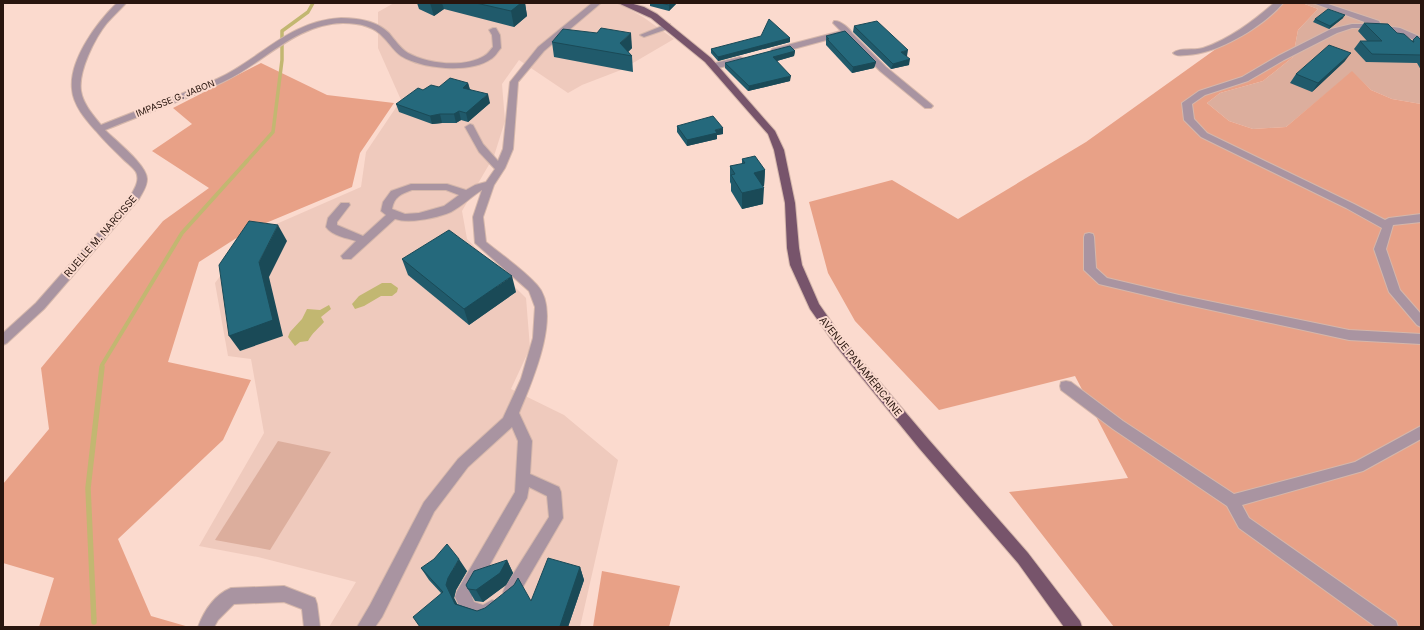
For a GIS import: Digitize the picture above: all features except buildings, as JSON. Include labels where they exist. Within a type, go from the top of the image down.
[{"type":"main road","name":"AVENUE PANAMÉRICAINE","points":[[622,3],[646,11],[667,26],[714,66],[772,133],[784,170],[790,203],[793,248],[796,265],[807,292],[826,325],[924,444],[1023,558],[1074,627]]},
{"type":"street","name":"RUELLE M. NARCISSE","points":[[3,340],[40,306],[135,197],[142,184],[143,177],[140,170],[99,129],[82,106],[76,90],[80,65],[94,34],[103,22],[122,3]]},
{"type":"street","points":[[365,627],[376,611],[428,507],[437,498],[463,463],[508,422],[528,379],[539,338],[542,307],[534,289],[480,243],[478,217],[489,185],[500,168],[508,149],[514,82],[541,49],[597,3]]},
{"type":"street","points":[[1177,53],[1204,50],[1227,41],[1263,17],[1279,3]]},
{"type":"street","points":[[1316,3],[1404,32],[1421,40]]},
{"type":"street","name":"IMPASSE G. JABON","points":[[99,129],[220,80],[249,63],[290,35],[319,24],[337,21],[358,21],[376,27],[384,33],[403,53],[416,60],[447,65],[468,64],[489,56],[497,48],[496,35],[493,30]]},
{"type":"street","points":[[837,22],[883,69],[928,106]]},
{"type":"street","points":[[644,35],[667,26]]},
{"type":"street","points":[[1388,227],[1350,206],[1204,135],[1189,120],[1187,103],[1202,93],[1245,79],[1281,58],[1334,31],[1352,26],[1371,26],[1404,32]]},
{"type":"street","points":[[766,53],[848,32]]},
{"type":"street","points":[[714,66],[751,57]]},
{"type":"street","points":[[470,127],[476,141],[485,154],[500,168]]},
{"type":"street","points":[[467,194],[447,186],[411,187],[395,193],[388,202],[386,211],[404,218],[419,217],[448,209],[467,194],[479,187],[489,185]]},
{"type":"street","points":[[345,205],[332,221],[331,227],[340,232],[364,240]]},
{"type":"street","points":[[347,256],[393,215]]},
{"type":"street","points":[[1421,218],[1389,222],[1380,249],[1395,292],[1421,322]]},
{"type":"street","points":[[1089,237],[1090,270],[1103,281],[1179,299],[1349,335],[1421,339]]},
{"type":"street","points":[[1066,386],[1118,425],[1232,501],[1244,523],[1390,627]]},
{"type":"street","points":[[512,413],[525,441],[522,493],[463,596],[469,608],[485,613],[513,591],[556,518],[554,492],[523,477]]},
{"type":"street","points":[[1232,501],[1358,467],[1421,432]]},
{"type":"street","points":[[206,627],[212,614],[231,596],[284,594],[309,604],[312,627]]},
{"type":"shaded area","points":[[394,3],[618,3],[643,17],[674,39],[621,70],[582,85],[568,93],[519,60],[502,84],[505,121],[494,156],[462,211],[467,239],[526,298],[530,348],[511,389],[564,415],[618,460],[580,627],[329,627],[356,582],[258,557],[199,546],[264,433],[251,359],[228,356],[215,283],[251,235],[361,187],[366,152],[401,100],[378,48],[378,12]]},
{"type":"shaded area","points":[[1280,3],[1302,3],[1318,9],[1298,30],[1293,57],[1263,81],[1220,93],[1207,103],[1229,121],[1253,129],[1286,127],[1352,71],[1371,90],[1392,99],[1421,104],[1421,627],[1114,627],[1009,492],[1128,478],[1075,376],[939,410],[855,321],[828,273],[809,202],[892,180],[958,219],[1086,142]]},
{"type":"shaded area","points":[[1302,3],[1421,3],[1421,104],[1392,99],[1371,90],[1352,72],[1286,127],[1253,129],[1229,121],[1207,103],[1220,93],[1263,81],[1293,57],[1298,30],[1318,9]]},
{"type":"shaded area","points":[[261,63],[327,95],[394,103],[360,153],[352,187],[249,230],[199,262],[168,362],[251,380],[223,440],[118,539],[151,616],[189,627],[39,627],[54,578],[3,563],[3,484],[49,429],[41,368],[163,221],[209,188],[152,151],[192,124],[173,108]]},
{"type":"shaded area","points":[[382,283],[391,283],[398,288],[397,292],[392,296],[381,296],[364,306],[355,309],[352,304],[359,296]]},
{"type":"shaded area","points":[[329,305],[331,309],[321,317],[324,322],[313,333],[308,341],[300,342],[295,346],[288,337],[290,332],[302,319],[307,309],[320,310]]},
{"type":"shaded area","points":[[278,441],[331,452],[270,550],[215,540]]},
{"type":"shaded area","points":[[602,571],[680,586],[669,627],[593,627]]},
{"type":"waterway","points":[[246,162],[273,132],[282,60],[282,31],[308,12],[313,3]]},
{"type":"waterway","points":[[102,367],[182,233],[247,161]]},
{"type":"waterway","points":[[94,622],[88,488],[102,367]]}]
